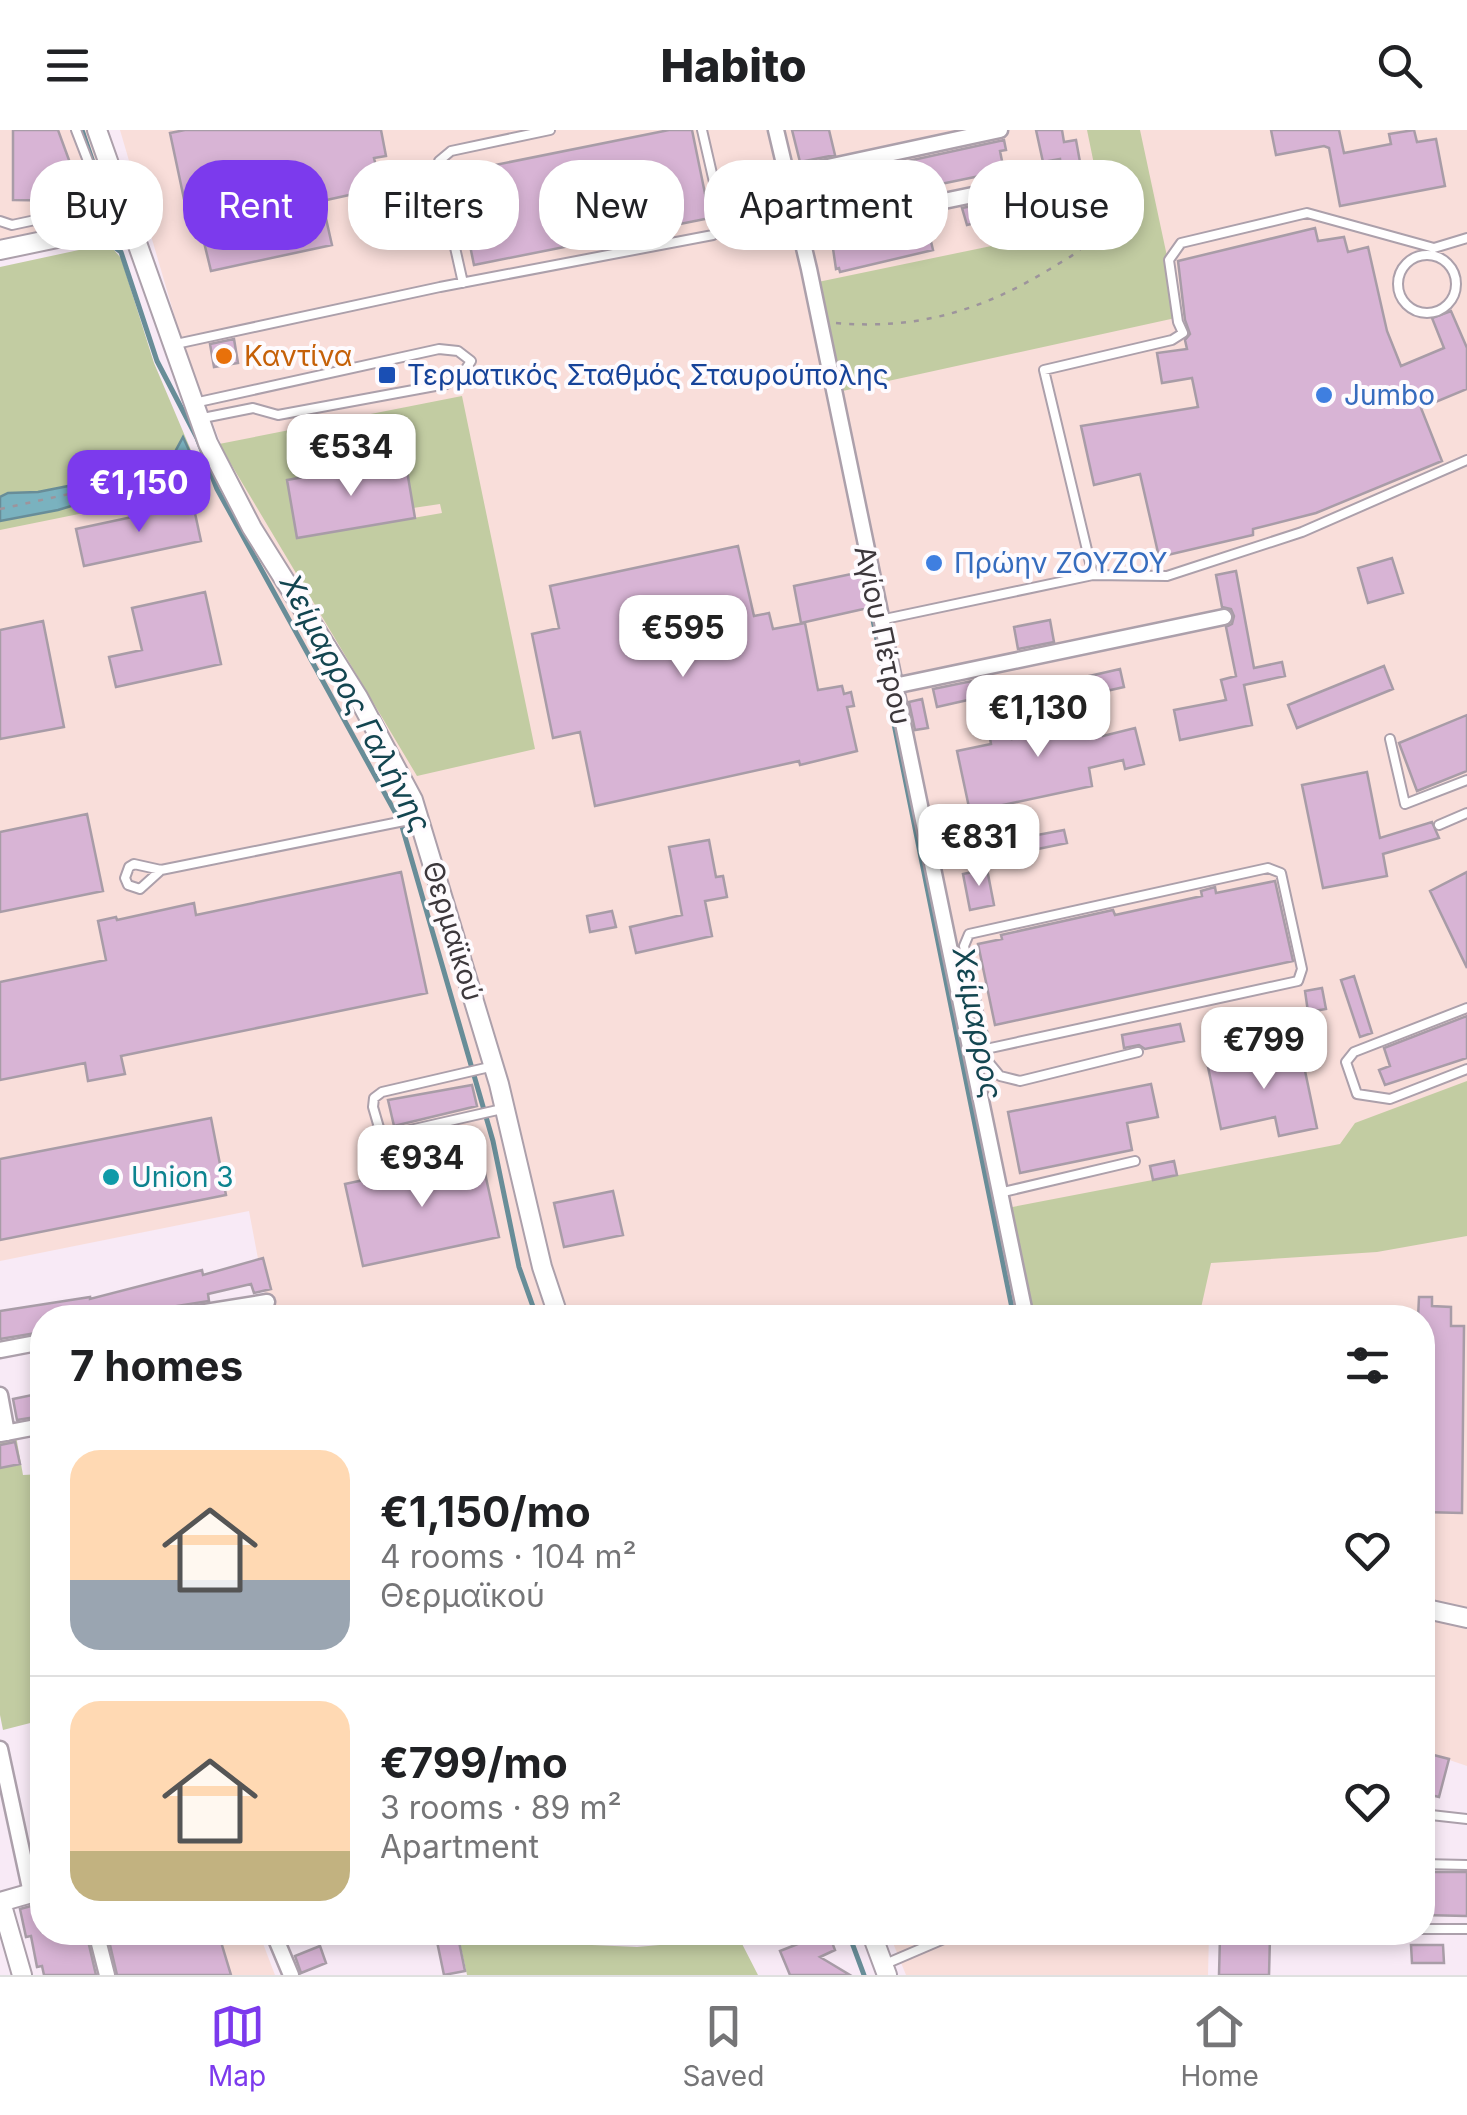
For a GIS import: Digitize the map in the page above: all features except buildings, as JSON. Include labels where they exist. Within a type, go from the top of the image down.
[{"type":"street","name":"Θερμαϊκού","points":[[98,130],[108,160]]},
{"type":"street","name":"Αγίου Πέτρου","points":[[776,130],[783,160]]},
{"type":"street","points":[[860,160],[1000,130]]},
{"type":"street","points":[[0,250],[30,243]]},
{"type":"street","name":"Θερμαϊκού","points":[[139,250],[195,411],[223,474],[252,528],[365,709],[419,818],[494,1066],[555,1305]]},
{"type":"street","name":"Αγίου Πέτρου","points":[[804,250],[894,686],[979,1054],[999,1194],[1023,1305]]},
{"type":"street","points":[[894,686],[1224,617]]},
{"type":"street","points":[[251,1305],[267,1302]]},
{"type":"street","points":[[0,1350],[30,1344]]},
{"type":"street","points":[[0,1394],[4,1434],[30,1429]]},
{"type":"street","points":[[1435,1611],[1467,1618]]},
{"type":"street","points":[[0,1749],[30,1865]]},
{"type":"street","points":[[22,1975],[1,1902],[30,1894]]},
{"type":"street","points":[[99,1945],[107,1975]]},
{"type":"street","points":[[278,1945],[291,1975]]},
{"type":"street","points":[[875,1945],[884,1970]]},
{"type":"lane","points":[[76,130],[88,160]]},
{"type":"lane","points":[[463,283],[438,172],[439,161],[451,152],[550,130]]},
{"type":"lane","points":[[171,344],[713,235],[722,217],[702,130]]},
{"type":"lane","points":[[1093,574],[1044,370],[1172,340],[1183,334],[1170,260],[1181,243],[1307,213],[1434,252],[1454,274],[1454,294],[1442,308],[1424,312],[1406,304],[1398,288],[1401,270],[1415,257],[1434,252],[1467,238]]},
{"type":"lane","points":[[0,221],[12,225],[30,221]]},
{"type":"lane","points":[[1454,274],[1467,280]]},
{"type":"lane","points":[[439,350],[458,351],[472,361],[462,375],[446,384],[278,415],[253,408],[195,411],[439,350]]},
{"type":"lane","points":[[880,620],[1093,574],[1154,578],[1182,572],[1302,532],[1467,460]]},
{"type":"lane","points":[[1390,739],[1405,804],[1467,780]]},
{"type":"lane","points":[[1439,825],[1467,813]]},
{"type":"lane","points":[[161,870],[140,889],[128,885],[125,878],[134,864],[161,870],[419,818]]},
{"type":"lane","points":[[979,1054],[1298,981],[1302,969],[1281,873],[1268,868],[969,934],[964,946],[979,1054],[1000,1076],[1020,1081],[1138,1052]]},
{"type":"lane","points":[[1467,1008],[1354,1052],[1346,1062],[1357,1094],[1386,1100],[1467,1069]]},
{"type":"lane","points":[[494,1066],[382,1092],[374,1098],[373,1107],[380,1131],[388,1135],[505,1108]]},
{"type":"lane","points":[[999,1194],[1136,1162]]},
{"type":"lane","points":[[1435,1815],[1467,1819]]},
{"type":"lane","points":[[1435,1864],[1467,1864]]},
{"type":"lane","points":[[1435,1929],[1467,1929]]},
{"type":"lane","points":[[884,1970],[934,1945]]},
{"type":"path","points":[[820,322],[898,325],[977,307],[1011,293],[1078,250]]},
{"type":"path","points":[[0,508],[92,489],[223,474]]},
{"type":"shaded area","points":[[0,130],[89,130],[100,160],[30,160],[30,234],[0,241]]},
{"type":"shaded area","points":[[120,130],[1467,130],[1467,1766],[1435,1755],[1435,1305],[267,1305],[249,1211],[0,1261],[0,524],[232,473],[183,345],[155,250],[163,250],[163,160],[129,160]]},
{"type":"shaded area","points":[[106,1945],[264,1945],[275,1975],[113,1975]]},
{"type":"shaded area","points":[[894,1945],[1209,1945],[1208,1975],[906,1975]]},
{"type":"green space","points":[[1087,130],[1140,130],[1180,317],[838,392],[818,282],[972,250],[1144,250],[1144,160],[1093,160]]},
{"type":"green space","points":[[79,250],[114,250],[121,258],[154,363],[207,488],[0,530],[0,267]]},
{"type":"green space","points":[[462,396],[535,749],[417,776],[219,444]],"holes":[[[404,460],[413,508],[440,504],[442,513],[297,538],[287,480]]]},
{"type":"green space","points":[[1467,1081],[1467,1236],[1377,1252],[1211,1263],[1202,1305],[1029,1305],[1007,1208],[1340,1144],[1355,1123]]},
{"type":"green space","points":[[16,1436],[23,1475],[30,1475],[30,1723],[3,1730],[0,1715],[0,1440]]},
{"type":"green space","points":[[461,1945],[743,1945],[758,1975],[467,1975]]},
{"type":"water","points":[[183,437],[202,479],[177,474],[159,489],[136,497],[98,498],[0,521],[0,497],[8,493],[68,486],[88,472],[178,461],[176,450]]},
{"type":"waterway","name":"Χείμαρρος Γαλήνης","points":[[82,130],[92,160]]},
{"type":"waterway","name":"Χείμαρρος Γαλήνης","points":[[118,250],[157,361],[197,438],[217,489],[401,823],[493,1141],[519,1267],[532,1305]]},
{"type":"waterway","name":"Χείμαρρος","points":[[873,620],[1011,1305]]},
{"type":"waterway","name":"Χείμαρρος Γαλήνης","points":[[853,1945],[864,1975]]},
{"type":"place","name":"Καντίνα","points":[[224,356]]},
{"type":"place","name":"Τερματικός Σταθμός Σταυρούπολης","points":[[387,375]]},
{"type":"place","name":"Jumbo","points":[[1324,395]]},
{"type":"place","name":"Πρώην ΖΟΥΖΟΥ","points":[[934,563]]},
{"type":"place","name":"Union 3","points":[[111,1177]]}]
